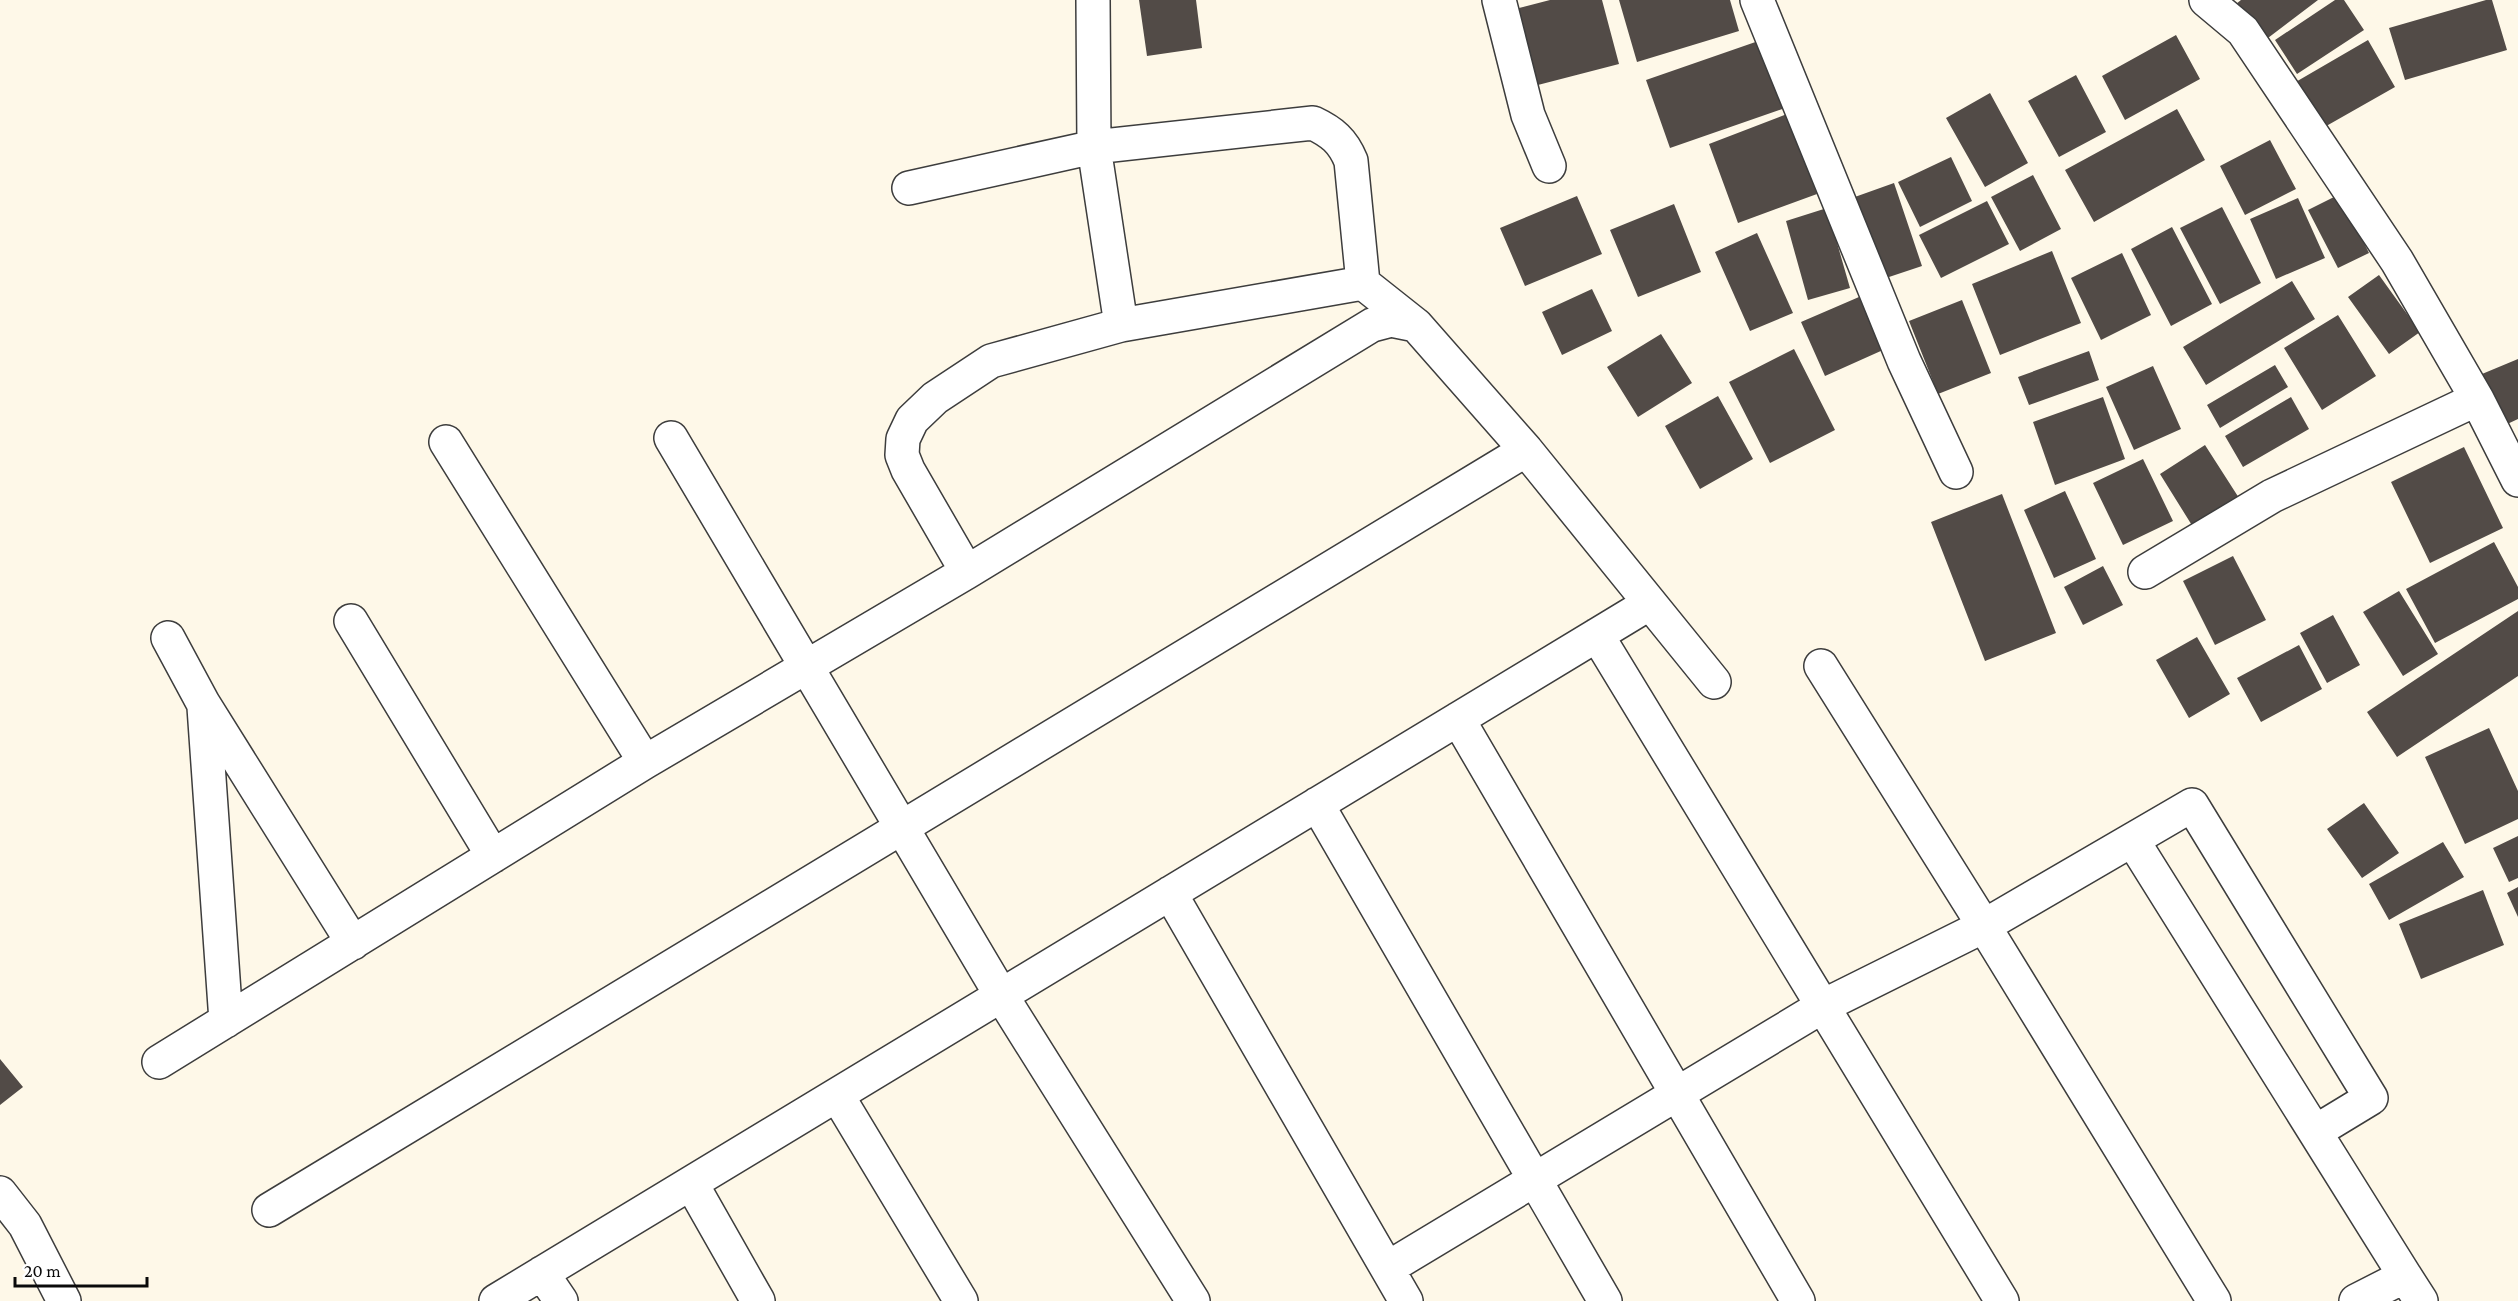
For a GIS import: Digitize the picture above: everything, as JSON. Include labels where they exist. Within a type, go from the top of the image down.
[{"type":"street","points":[[1093,0],[1094,147],[1121,325]]},
{"type":"street","points":[[1499,0],[1528,115],[1549,166]]},
{"type":"street","points":[[1757,0],[1904,361],[1956,472]]},
{"type":"street","points":[[2206,0],[2243,31],[2397,261],[2477,399],[2518,480]]},
{"type":"street","points":[[909,188],[1094,147],[1313,123],[1332,132],[1345,146],[1351,161],[1363,283],[1416,325],[1526,450],[1714,682]]},
{"type":"street","points":[[967,572],[908,470],[902,455],[903,439],[912,420],[935,398],[991,362],[1121,325],[1363,283]]},
{"type":"street","points":[[159,1062],[645,762],[967,572],[1372,325],[1391,320],[1416,325]]},
{"type":"street","points":[[2145,572],[2272,496],[2477,399]]},
{"type":"street","points":[[671,438],[1001,995],[1192,1301]]},
{"type":"street","points":[[446,442],[645,762]]},
{"type":"street","points":[[269,1210],[1526,450]]},
{"type":"street","points":[[496,1301],[1650,603]]},
{"type":"street","points":[[351,621],[493,856]]},
{"type":"street","points":[[1597,635],[2002,1301]]},
{"type":"street","points":[[168,638],[203,703],[353,943]]},
{"type":"street","points":[[1821,666],[2214,1301]]},
{"type":"street","points":[[203,703],[226,1021]]},
{"type":"street","points":[[1458,719],[1798,1301]]},
{"type":"street","points":[[1317,804],[1605,1301]]},
{"type":"street","points":[[1388,1268],[1823,1005],[1984,926],[2192,805],[2371,1098],[2315,1132]]},
{"type":"street","points":[[2133,841],[2413,1288],[2356,1301]]},
{"type":"street","points":[[1170,893],[1407,1301]]},
{"type":"street","points":[[837,1095],[961,1301]]},
{"type":"street","points":[[691,1183],[758,1301]]},
{"type":"street","points":[[0,1193],[25,1225],[64,1301]]},
{"type":"street","points":[[542,1273],[561,1301]]},
{"type":"building","points":[[1139,0],[1196,0],[1202,48],[1147,56]]},
{"type":"building","points":[[1550,0],[1602,0],[1619,64],[1534,86],[1515,9]]},
{"type":"building","points":[[1619,0],[1730,0],[1739,31],[1637,62]]},
{"type":"building","points":[[2241,0],[2318,0],[2264,41],[2236,4]]},
{"type":"building","points":[[2335,0],[2344,0],[2364,30],[2297,74],[2275,40]]},
{"type":"building","points":[[2492,0],[2507,50],[2405,80],[2389,28]]},
{"type":"building","points":[[2176,35],[2200,79],[2125,120],[2102,76]]},
{"type":"building","points":[[1767,38],[1791,106],[1670,148],[1646,80]]},
{"type":"building","points":[[2368,40],[2395,87],[2321,129],[2294,83]]},
{"type":"building","points":[[2076,75],[2106,132],[2059,157],[2028,101]]},
{"type":"building","points":[[1990,93],[2028,163],[1985,187],[1946,118]]},
{"type":"building","points":[[2177,109],[2205,160],[2094,222],[2065,170]]},
{"type":"building","points":[[1787,114],[1817,194],[1738,223],[1709,144]]},
{"type":"building","points":[[2270,140],[2296,189],[2245,215],[2220,166]]},
{"type":"building","points":[[1951,157],[1972,201],[1920,227],[1898,182]]},
{"type":"building","points":[[2033,175],[2061,229],[2020,251],[1991,197]]},
{"type":"building","points":[[1894,183],[1922,266],[1880,280],[1852,198]]},
{"type":"building","points":[[2340,194],[2369,253],[2338,268],[2308,210]]},
{"type":"building","points":[[1577,196],[1602,254],[1525,286],[1500,228]]},
{"type":"building","points":[[2298,198],[2325,258],[2276,279],[2250,219]]},
{"type":"building","points":[[1987,201],[2009,244],[1941,278],[1919,235]]},
{"type":"building","points":[[1674,204],[1701,272],[1638,297],[1610,230]]},
{"type":"building","points":[[2222,207],[2261,283],[2220,304],[2180,228]]},
{"type":"building","points":[[1827,208],[1850,288],[1808,300],[1786,221]]},
{"type":"building","points":[[2172,227],[2212,304],[2171,326],[2131,249]]},
{"type":"building","points":[[1757,233],[1793,313],[1750,331],[1715,252]]},
{"type":"building","points":[[2052,251],[2081,323],[2000,355],[1972,284]]},
{"type":"building","points":[[2122,253],[2151,315],[2101,340],[2071,278]]},
{"type":"building","points":[[2379,275],[2420,332],[2389,354],[2348,297]]},
{"type":"building","points":[[2292,281],[2315,319],[2206,385],[2183,347]]},
{"type":"building","points":[[1592,289],[1612,331],[1562,355],[1542,312]]},
{"type":"building","points":[[1859,297],[1883,350],[1825,376],[1801,322]]},
{"type":"building","points":[[1962,300],[1991,373],[1938,394],[1909,321]]},
{"type":"building","points":[[2338,315],[2376,376],[2322,410],[2284,348]]},
{"type":"building","points":[[1661,334],[1692,383],[1638,417],[1607,367]]},
{"type":"building","points":[[1794,349],[1835,430],[1770,463],[1729,382]]},
{"type":"building","points":[[2089,351],[2099,380],[2029,405],[2018,377]]},
{"type":"building","points":[[2518,359],[2518,419],[2503,426],[2482,374]]},
{"type":"building","points":[[2275,365],[2288,387],[2220,428],[2207,405]]},
{"type":"building","points":[[2153,366],[2181,429],[2134,450],[2106,387]]},
{"type":"building","points":[[1718,396],[1753,459],[1700,489],[1665,426]]},
{"type":"building","points":[[2103,397],[2125,459],[2055,485],[2033,422]]},
{"type":"building","points":[[2291,397],[2309,429],[2243,467],[2225,436]]},
{"type":"building","points":[[2205,445],[2239,498],[2193,527],[2160,474]]},
{"type":"building","points":[[2464,447],[2503,528],[2430,563],[2391,482]]},
{"type":"building","points":[[2143,459],[2173,521],[2123,545],[2093,483]]},
{"type":"building","points":[[2065,491],[2096,559],[2054,578],[2024,510]]},
{"type":"building","points":[[2002,494],[2056,633],[1985,661],[1931,522]]},
{"type":"building","points":[[2494,542],[2518,587],[2518,599],[2435,643],[2406,589]]},
{"type":"building","points":[[2233,556],[2266,620],[2215,645],[2183,581]]},
{"type":"building","points":[[2103,566],[2123,605],[2083,625],[2064,587]]},
{"type":"building","points":[[2399,591],[2438,654],[2403,676],[2363,612]]},
{"type":"building","points":[[2518,611],[2518,676],[2397,757],[2367,712]]},
{"type":"building","points":[[2333,615],[2360,665],[2327,683],[2300,633]]},
{"type":"building","points":[[2197,637],[2230,694],[2189,718],[2156,660]]},
{"type":"building","points":[[2299,645],[2322,689],[2261,722],[2237,678]]},
{"type":"building","points":[[2489,728],[2518,791],[2518,819],[2465,844],[2425,757]]},
{"type":"building","points":[[2364,803],[2399,853],[2362,878],[2327,829]]},
{"type":"building","points":[[2518,836],[2518,878],[2509,882],[2493,848]]},
{"type":"building","points":[[2443,842],[2464,877],[2389,920],[2369,884]]},
{"type":"building","points":[[2518,887],[2518,917],[2507,893]]},
{"type":"building","points":[[2483,890],[2504,945],[2421,979],[2399,924]]},
{"type":"building","points":[[0,1059],[23,1087],[0,1105]]}]
